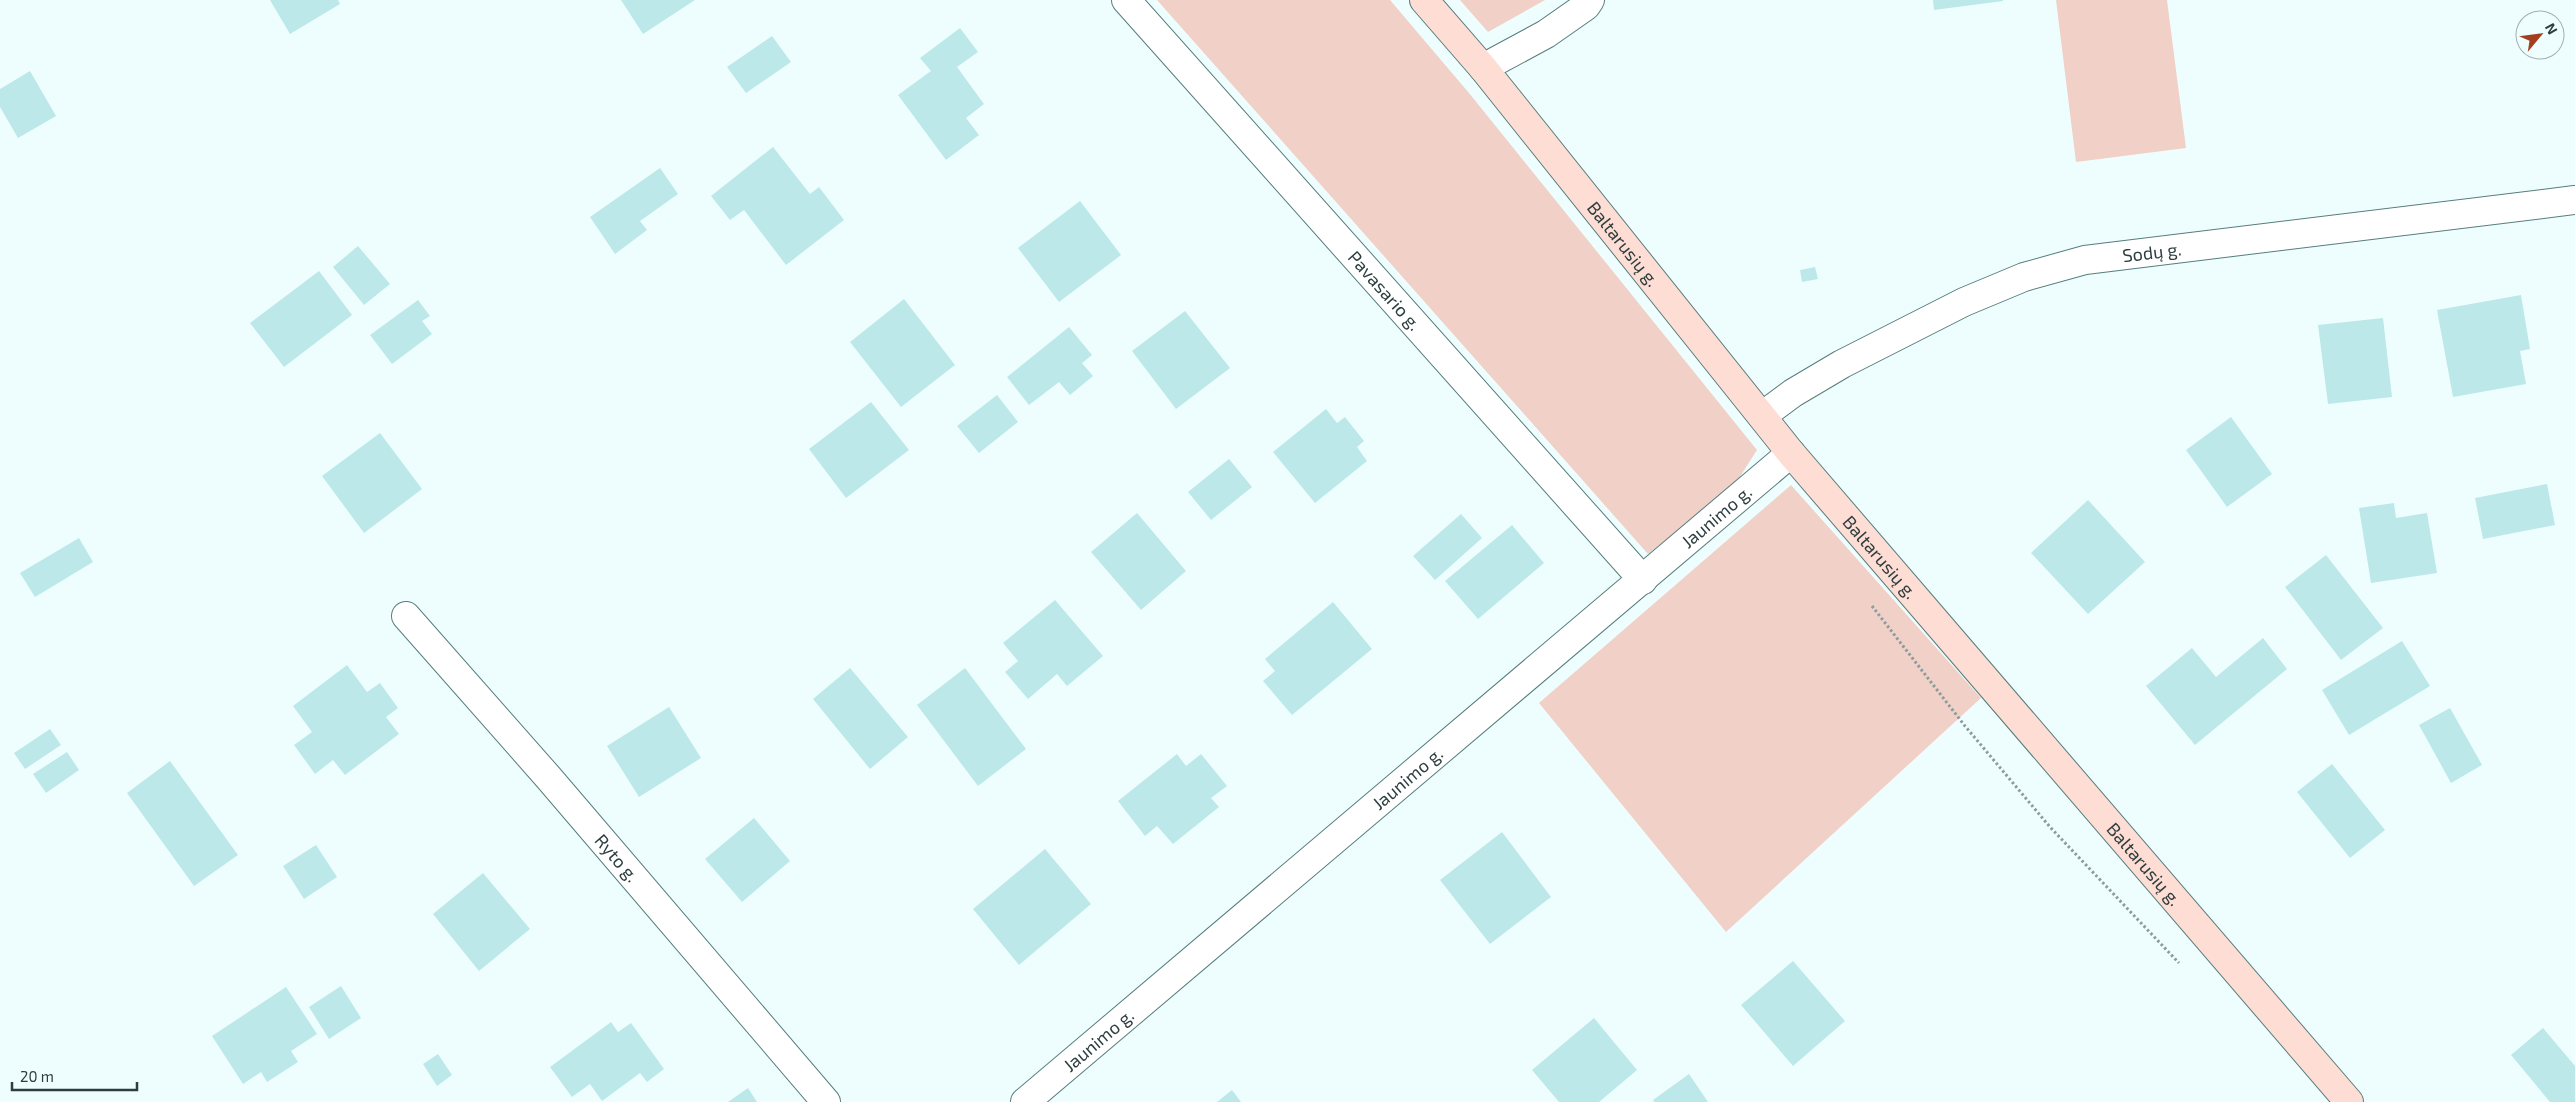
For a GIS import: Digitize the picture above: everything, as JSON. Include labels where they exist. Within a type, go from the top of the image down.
[{"type":"main road","name":"Baltarusių g.","points":[[1424,0],[1484,68],[1791,454],[2349,1102]]},
{"type":"street","name":"Pavasario g.","points":[[1126,0],[1643,580]]},
{"type":"street","points":[[1484,68],[1546,34],[1586,6],[1590,0]]},
{"type":"street","name":"Sodų g.","points":[[1762,416],[1793,393],[1842,364],[1964,302],[2024,277],[2085,260],[2575,200]]},
{"type":"street","name":"Jaunimo g.","points":[[1025,1102],[1791,454]]},
{"type":"street","name":"Ryto g.","points":[[406,616],[548,777],[826,1102]]},
{"type":"path","points":[[1870,604],[1965,726],[2050,827],[2182,966]]},
{"type":"shaded area","points":[[1157,0],[1390,0],[1469,93],[1757,450],[1734,486],[1648,554]]},
{"type":"shaded area","points":[[1460,0],[1545,0],[1488,32]]},
{"type":"shaded area","points":[[2056,0],[2167,0],[2186,148],[2076,162]]},
{"type":"shaded area","points":[[1791,485],[1981,698],[1726,932],[1539,703]]},
{"type":"building","points":[[270,0],[338,0],[340,4],[290,34]]},
{"type":"building","points":[[621,0],[695,0],[643,34]]},
{"type":"building","points":[[1933,0],[2003,0],[2003,1],[1934,10]]},
{"type":"building","points":[[960,28],[978,52],[957,67],[984,104],[966,118],[979,135],[946,160],[898,95],[931,71],[920,58]]},
{"type":"building","points":[[772,36],[791,62],[746,93],[727,67]]},
{"type":"building","points":[[30,71],[56,116],[18,138],[0,107],[0,89]]},
{"type":"building","points":[[773,147],[810,194],[819,187],[844,220],[786,265],[744,210],[730,220],[711,196]]},
{"type":"building","points":[[660,168],[678,194],[640,221],[647,230],[615,254],[590,217]]},
{"type":"building","points":[[1080,201],[1121,255],[1059,302],[1018,248]]},
{"type":"building","points":[[358,246],[390,284],[364,305],[333,267]]},
{"type":"building","points":[[1815,267],[1818,279],[1802,282],[1800,270]]},
{"type":"building","points":[[319,271],[352,315],[284,367],[250,323]]},
{"type":"building","points":[[2521,295],[2530,349],[2520,351],[2526,384],[2453,397],[2437,310]]},
{"type":"building","points":[[904,299],[955,365],[901,407],[850,342]]},
{"type":"building","points":[[418,300],[430,316],[422,321],[432,334],[392,364],[370,335]]},
{"type":"building","points":[[1185,311],[1230,368],[1176,409],[1132,351]]},
{"type":"building","points":[[2383,318],[2392,397],[2328,404],[2318,325]]},
{"type":"building","points":[[1069,327],[1092,355],[1082,363],[1093,376],[1070,395],[1059,382],[1029,405],[1007,377]]},
{"type":"building","points":[[997,395],[1018,422],[979,453],[957,426]]},
{"type":"building","points":[[871,402],[909,450],[846,498],[809,449]]},
{"type":"building","points":[[1326,409],[1337,423],[1345,417],[1364,441],[1357,447],[1367,461],[1315,503],[1273,452]]},
{"type":"building","points":[[2231,417],[2272,474],[2227,507],[2186,450]]},
{"type":"building","points":[[380,433],[422,489],[364,533],[322,476]]},
{"type":"building","points":[[1229,459],[1252,487],[1211,520],[1188,492]]},
{"type":"building","points":[[2547,484],[2555,525],[2483,539],[2475,498]]},
{"type":"building","points":[[2088,500],[2145,562],[2088,614],[2031,553]]},
{"type":"building","points":[[2394,503],[2396,518],[2427,513],[2437,573],[2371,583],[2359,508]]},
{"type":"building","points":[[1137,513],[1186,571],[1141,610],[1091,552]]},
{"type":"building","points":[[1461,514],[1482,538],[1435,580],[1413,556]]},
{"type":"building","points":[[1512,525],[1544,563],[1478,619],[1445,581]]},
{"type":"building","points":[[79,538],[93,562],[35,597],[20,573]]},
{"type":"building","points":[[2326,555],[2383,628],[2341,660],[2285,587]]},
{"type":"building","points":[[1055,600],[1103,656],[1067,686],[1057,674],[1028,699],[1005,672],[1018,661],[1003,643]]},
{"type":"building","points":[[1333,602],[1372,649],[1292,715],[1263,681],[1275,671],[1265,659]]},
{"type":"building","points":[[2263,638],[2287,669],[2195,745],[2146,686],[2192,648],[2216,677]]},
{"type":"building","points":[[2402,641],[2430,686],[2349,735],[2322,690]]},
{"type":"building","points":[[347,665],[367,692],[380,683],[398,708],[386,717],[399,734],[345,775],[333,760],[315,774],[294,745],[312,732],[293,706]]},
{"type":"building","points":[[850,668],[908,737],[870,769],[813,699]]},
{"type":"building","points":[[965,668],[1026,749],[978,786],[917,705]]},
{"type":"building","points":[[669,707],[701,758],[639,797],[607,746]]},
{"type":"building","points":[[2450,708],[2482,765],[2451,783],[2419,725]]},
{"type":"building","points":[[50,729],[61,745],[25,769],[14,753]]},
{"type":"building","points":[[67,752],[79,770],[46,793],[33,774]]},
{"type":"building","points":[[1177,754],[1186,766],[1201,754],[1227,786],[1211,798],[1219,807],[1173,844],[1157,826],[1145,836],[1118,801]]},
{"type":"building","points":[[170,761],[238,855],[194,886],[127,793]]},
{"type":"building","points":[[2332,764],[2385,830],[2350,858],[2297,792]]},
{"type":"building","points":[[754,818],[790,861],[742,902],[705,859]]},
{"type":"building","points":[[1502,832],[1551,897],[1490,944],[1440,880]]},
{"type":"building","points":[[316,845],[337,877],[304,899],[283,866]]},
{"type":"building","points":[[1045,849],[1091,904],[1019,965],[973,909]]},
{"type":"building","points":[[483,873],[530,929],[479,971],[433,914]]},
{"type":"building","points":[[1793,961],[1845,1021],[1793,1066],[1741,1005]]},
{"type":"building","points":[[341,986],[361,1018],[329,1039],[309,1007]]},
{"type":"building","points":[[286,987],[317,1034],[291,1051],[298,1062],[267,1082],[261,1072],[243,1084],[212,1036]]},
{"type":"building","points":[[1594,1018],[1637,1070],[1599,1102],[1559,1102],[1532,1070]]},
{"type":"building","points":[[611,1022],[618,1032],[631,1023],[664,1069],[647,1082],[640,1073],[602,1101],[590,1084],[572,1097],[550,1067]]},
{"type":"building","points":[[2543,1028],[2575,1066],[2575,1102],[2550,1102],[2511,1055]]},
{"type":"building","points":[[438,1054],[452,1075],[437,1086],[423,1064]]},
{"type":"building","points":[[1689,1074],[1708,1102],[1654,1102],[1653,1100]]},
{"type":"building","points":[[748,1088],[757,1102],[728,1102]]},
{"type":"building","points":[[1232,1090],[1241,1102],[1217,1102]]}]
